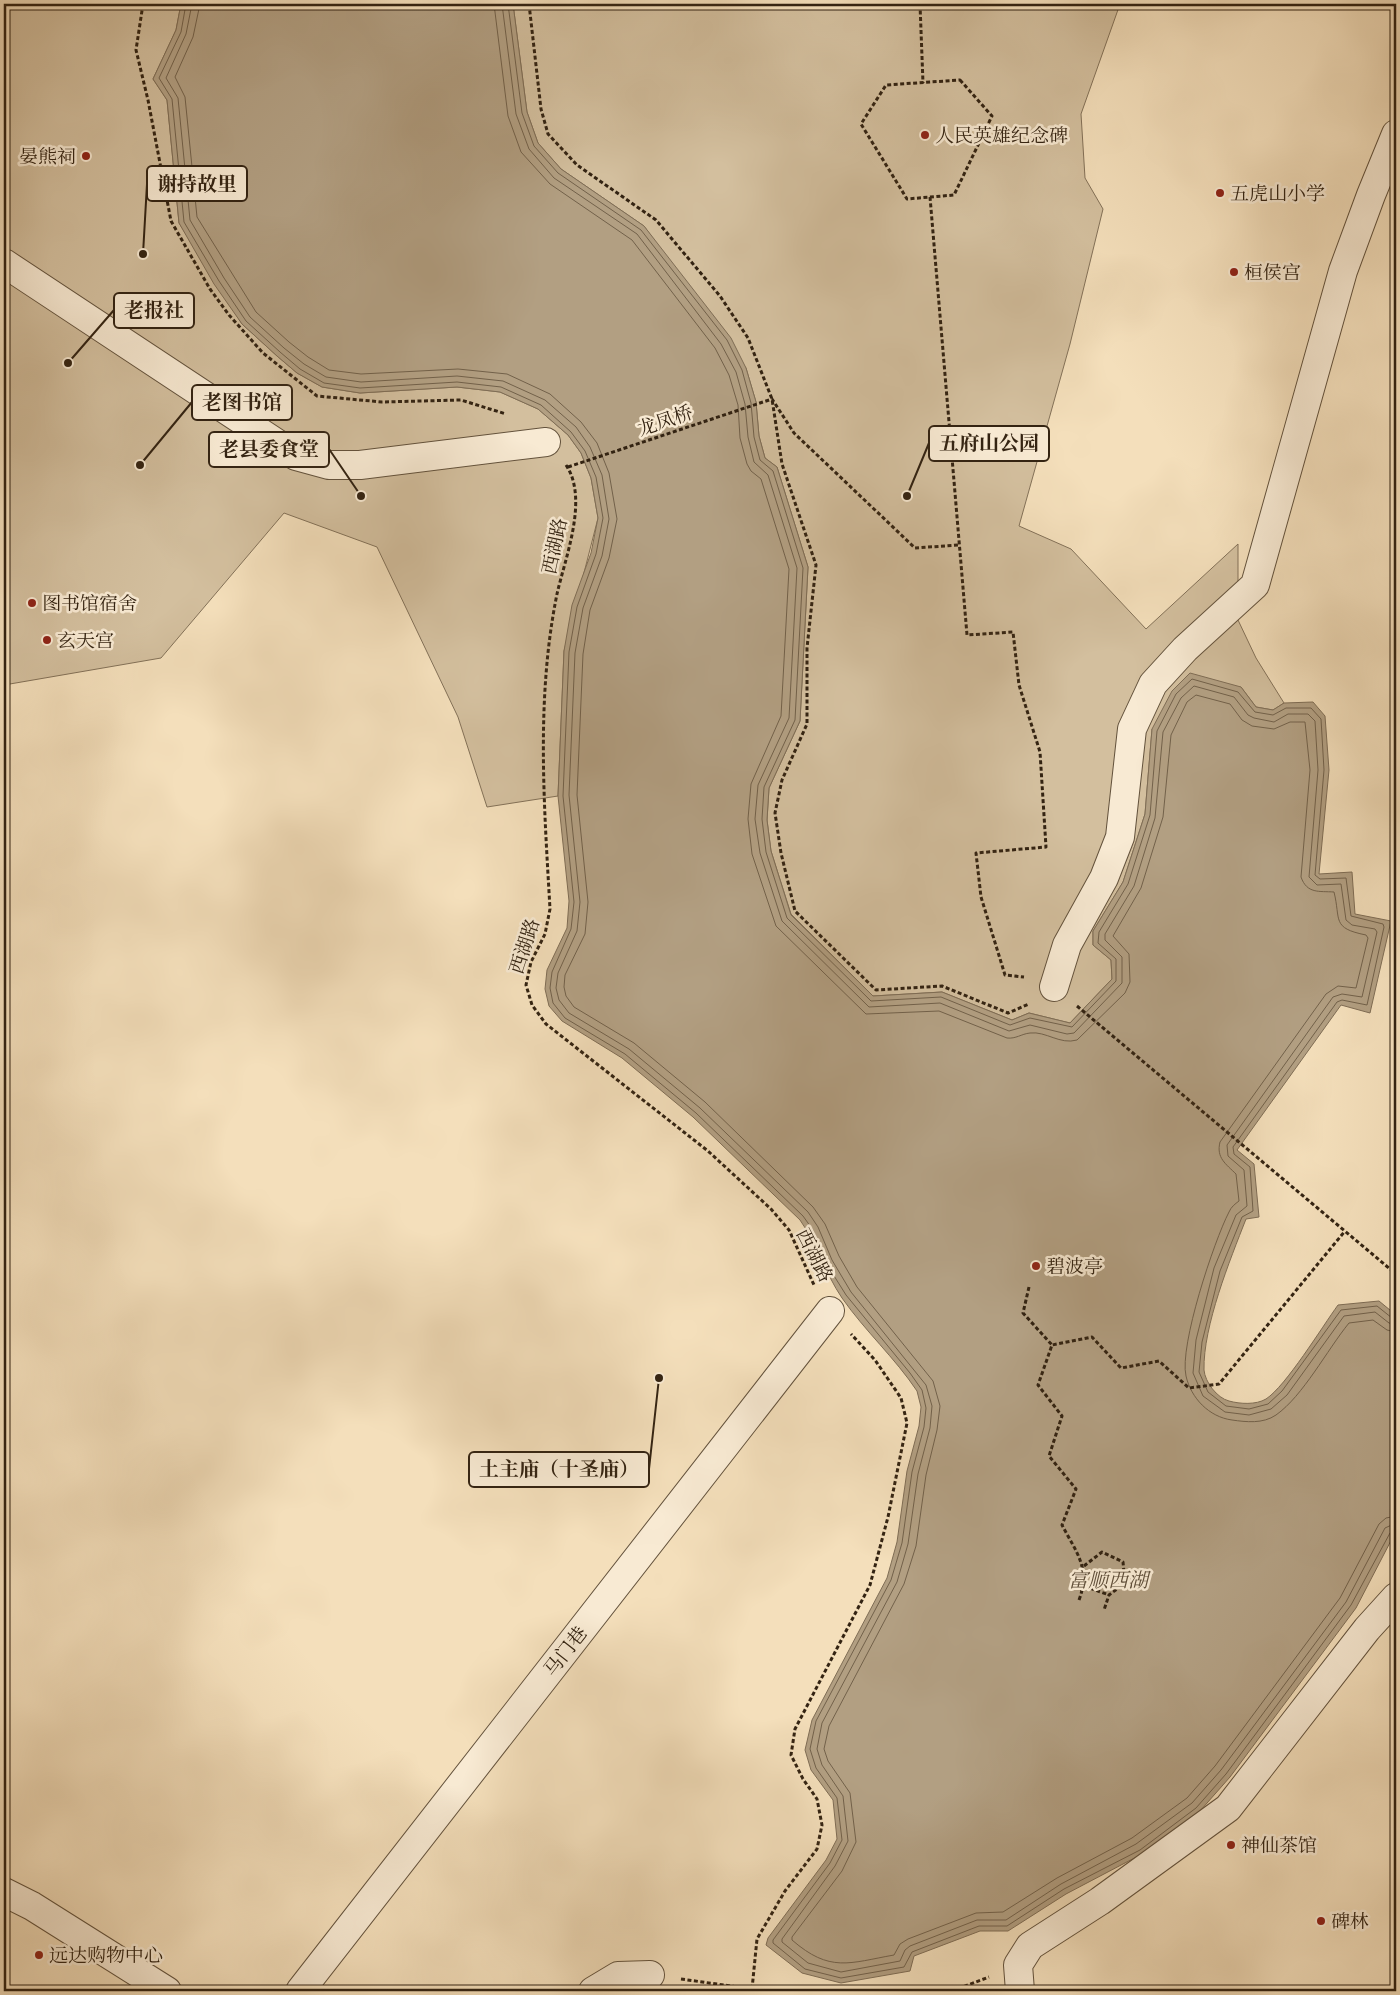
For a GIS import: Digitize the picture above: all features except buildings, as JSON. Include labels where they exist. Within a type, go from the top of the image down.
[{"type":"lane","points":[[1054,987],[1067,945],[1082,914],[1104,878],[1120,838],[1132,729],[1153,684],[1185,649],[1255,585],[1344,271],[1371,195],[1396,134]]},
{"type":"lane","points":[[4,263],[296,456],[329,465],[360,465],[546,442]]},
{"type":"lane","name":"马门巷","points":[[300,1991],[830,1311]]},
{"type":"lane","points":[[1020,1991],[1018,1965],[1030,1946],[1100,1901],[1228,1808],[1366,1629],[1396,1597]]},
{"type":"lane","points":[[4,1892],[32,1906],[167,1991]]},
{"type":"lane","points":[[593,1991],[618,1976],[650,1975]]},
{"type":"path","name":"西湖路","points":[[143,4],[136,50],[148,100],[171,221],[210,289],[228,315],[258,347],[317,396],[382,402],[461,400],[506,413],[546,442],[568,467],[576,498],[574,526],[557,596],[543,720],[550,909],[545,934],[531,962],[526,985],[532,1005],[546,1024],[708,1151],[771,1209],[789,1230],[809,1277],[830,1311],[876,1360],[901,1398],[906,1423],[888,1517],[870,1585],[795,1729],[792,1755],[817,1799],[822,1825],[817,1849],[785,1891],[758,1939],[754,1990]]},
{"type":"path","points":[[529,4],[541,109],[548,134],[577,165],[656,220],[720,296],[748,338],[772,398],[794,433],[916,548],[960,545]]},
{"type":"path","points":[[920,4],[924,83]]},
{"type":"path","points":[[960,80],[992,116],[954,195],[907,199],[861,124],[886,86],[924,83],[960,80]]},
{"type":"path","points":[[930,197],[967,635],[1013,632],[1019,685],[1040,752],[1046,847],[976,853],[981,897],[1005,975],[1034,978],[1054,987],[1244,1144],[1396,1274]]},
{"type":"path","points":[[772,398],[782,464],[816,565],[807,648],[807,724],[782,780],[776,813],[781,853],[795,911],[876,990],[942,986],[1008,1013],[1042,998],[1054,987]]},
{"type":"path","name":"龙凤桥","points":[[568,467],[772,398]]},
{"type":"path","points":[[1052,1345],[1092,1337],[1121,1368],[1159,1361],[1189,1388],[1219,1384],[1345,1231]]},
{"type":"path","points":[[1029,1288],[1023,1313],[1052,1345]]},
{"type":"path","points":[[1052,1345],[1038,1385],[1062,1416],[1048,1456],[1076,1489],[1062,1525],[1084,1566],[1084,1586],[1079,1600]]},
{"type":"path","points":[[1084,1566],[1102,1552],[1123,1562],[1125,1583],[1109,1595],[1104,1610]]},
{"type":"path","points":[[1084,1586],[1109,1595]]},
{"type":"path","points":[[650,1975],[754,1990]]},
{"type":"shaded area","points":[[4,4],[181,4],[176,30],[153,79],[167,100],[179,223],[242,324],[297,373],[322,387],[360,393],[457,387],[500,392],[538,409],[568,435],[581,453],[591,478],[598,518],[564,651],[558,796],[487,807],[458,717],[377,547],[284,513],[161,658],[4,685]]},
{"type":"shaded area","points":[[513,4],[1120,4],[1081,114],[1085,178],[1103,209],[1070,344],[1019,526],[1071,549],[1146,629],[1238,544],[1238,620],[1256,658],[1284,703],[1273,710],[1256,707],[1241,687],[1152,729],[1145,814],[1123,882],[1093,931],[1093,945],[1111,960],[1112,979],[1070,1023],[1029,1013],[1012,1020],[942,992],[873,996],[791,914],[771,851],[767,820],[769,788],[800,721],[808,567],[777,467],[765,458],[759,436],[756,402],[746,368],[644,226],[561,169],[538,143],[527,112]]},
{"type":"water","name":"富顺西湖","points":[[181,4],[513,4],[527,112],[538,143],[561,169],[644,226],[731,338],[746,368],[756,402],[759,436],[765,458],[777,467],[808,567],[800,721],[769,788],[767,820],[771,851],[791,915],[873,996],[942,992],[1012,1020],[1029,1013],[1070,1023],[1112,979],[1111,960],[1093,945],[1093,931],[1123,882],[1145,814],[1152,729],[1172,691],[1190,673],[1241,687],[1256,707],[1273,710],[1284,703],[1313,702],[1325,716],[1329,770],[1319,874],[1352,872],[1355,914],[1391,921],[1370,1013],[1341,1005],[1237,1150],[1254,1164],[1259,1217],[1246,1219],[1225,1273],[1208,1334],[1204,1370],[1212,1389],[1220,1397],[1233,1402],[1258,1402],[1266,1399],[1283,1382],[1338,1305],[1379,1301],[1396,1315],[1396,1531],[1356,1608],[1230,1777],[1200,1811],[1142,1854],[1066,1894],[1008,1931],[980,1931],[914,1956],[910,1971],[841,1983],[802,1973],[766,1945],[768,1938],[826,1860],[837,1839],[833,1800],[811,1770],[805,1750],[812,1720],[887,1578],[897,1542],[907,1471],[919,1426],[921,1407],[917,1391],[842,1298],[800,1220],[693,1117],[622,1058],[562,1021],[549,1006],[545,989],[547,970],[567,928],[569,901],[558,796],[564,651],[572,605],[591,553],[598,518],[591,478],[581,453],[568,435],[538,409],[500,392],[457,387],[360,393],[322,387],[297,373],[242,324],[214,284],[179,223],[167,100],[153,79],[176,30]]},
{"type":"place","name":"人民英雄纪念碑","points":[[925,135]]},
{"type":"place","name":"晏熊祠","points":[[86,156]]},
{"type":"place","name":"五虎山小学","points":[[1220,193]]},
{"type":"place","name":"谢持故里","points":[[143,254]]},
{"type":"place","name":"桓侯宫","points":[[1234,272]]},
{"type":"place","name":"老报社","points":[[68,363]]},
{"type":"place","name":"老图书馆","points":[[140,465]]},
{"type":"place","name":"老县委食堂","points":[[361,496]]},
{"type":"place","name":"五府山公园","points":[[907,496]]},
{"type":"place","name":"图书馆宿舍","points":[[32,603]]},
{"type":"place","name":"玄天宫","points":[[47,640]]},
{"type":"place","name":"碧波亭","points":[[1036,1266]]},
{"type":"place","name":"土主庙（十圣庙）","points":[[659,1378]]},
{"type":"place","name":"神仙茶馆","points":[[1231,1845]]},
{"type":"place","name":"碑林","points":[[1321,1921]]},
{"type":"place","name":"远达购物中心","points":[[39,1955]]}]
